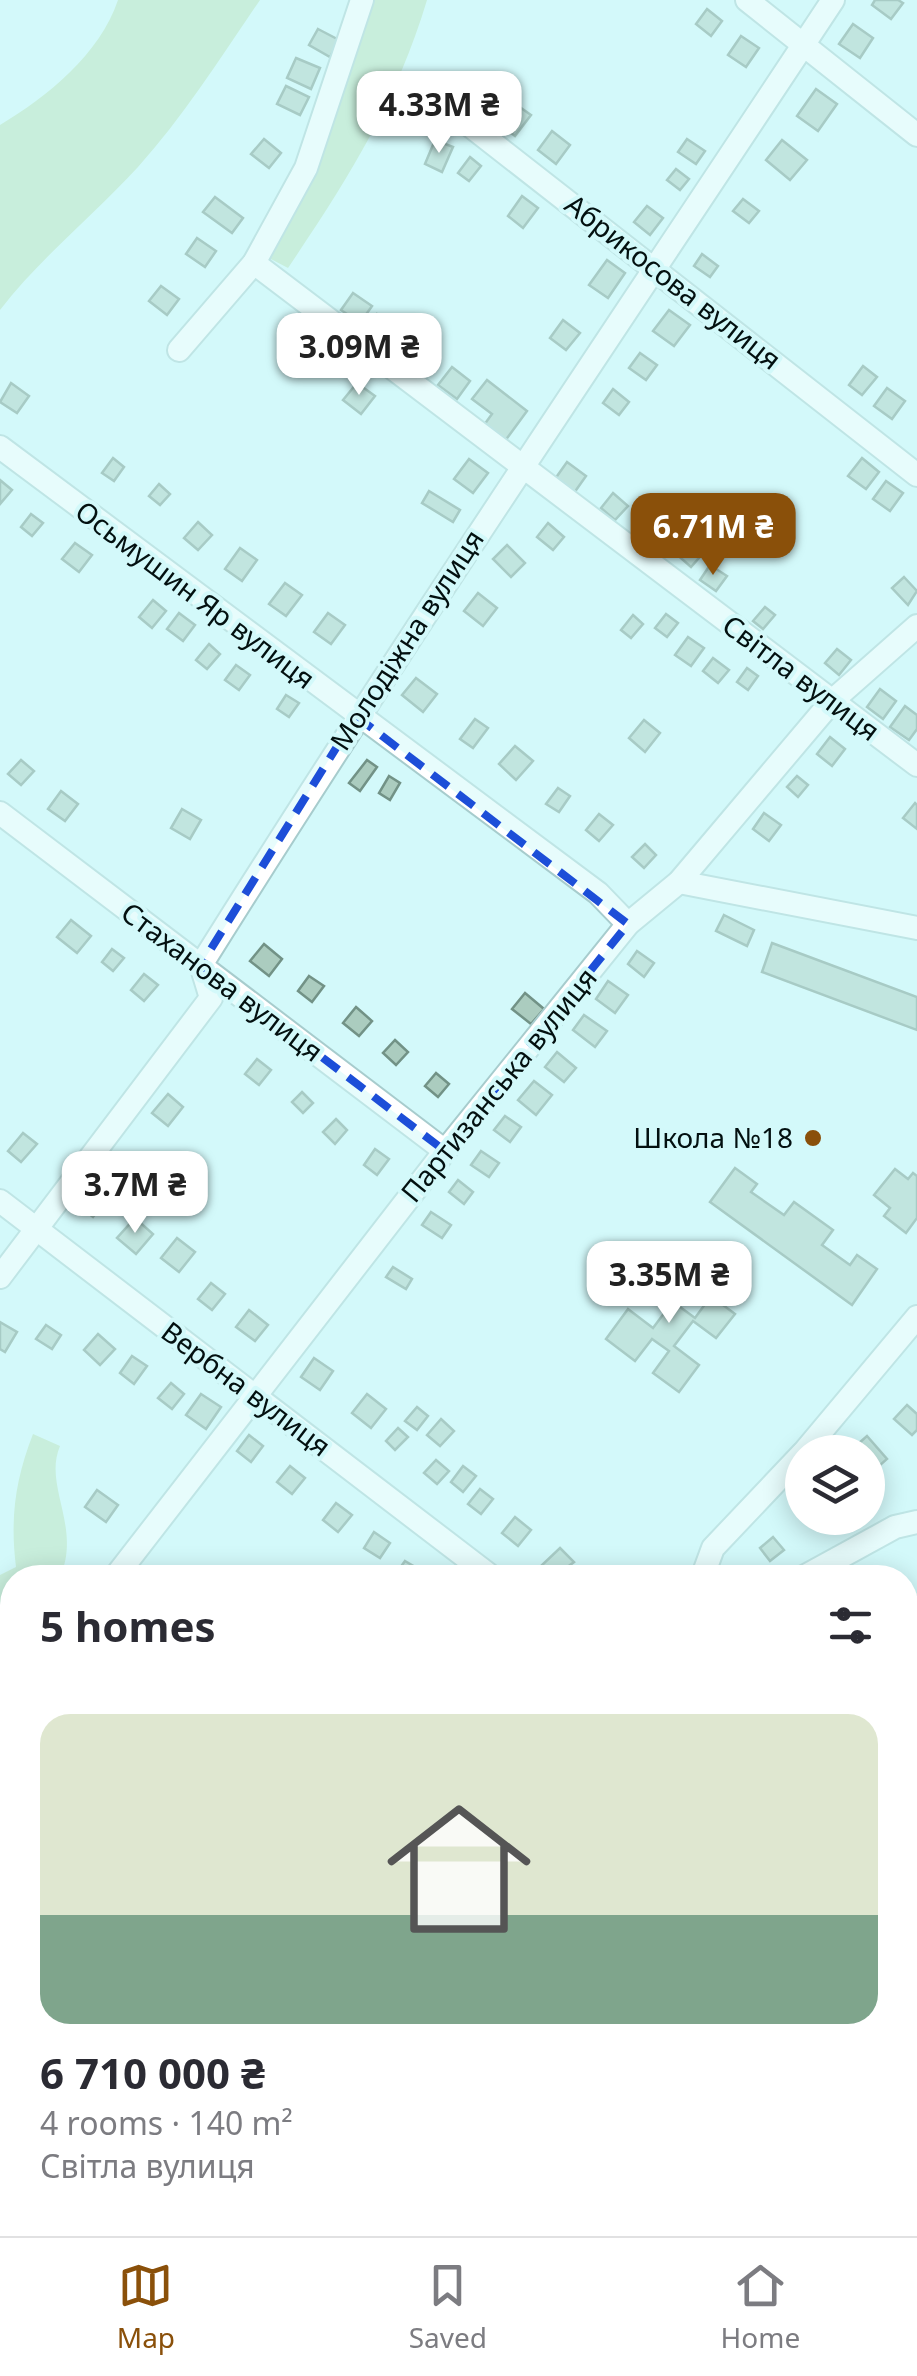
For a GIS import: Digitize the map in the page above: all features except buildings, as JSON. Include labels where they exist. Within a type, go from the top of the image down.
[{"type":"street","points":[[178,350],[254,264],[306,168],[362,0]]},
{"type":"street","points":[[747,0],[917,135]]},
{"type":"street","name":"Молодіжна вулиця","points":[[201,965],[356,716],[520,467],[658,269],[833,0]]},
{"type":"street","name":"Абрикосова вулиця","points":[[426,91],[917,475]]},
{"type":"street","name":"Світла вулиця","points":[[254,264],[917,765]]},
{"type":"street","name":"Осьмушин Яр вулиця","points":[[0,447],[598,893],[628,924]]},
{"type":"street","name":"Партизанська вулиця","points":[[125,1565],[445,1151],[628,924],[679,882],[832,701],[917,626]]},
{"type":"street","name":"Стаханова вулиця","points":[[0,812],[445,1151]]},
{"type":"street","points":[[679,882],[917,928]]},
{"type":"street","points":[[0,1278],[211,998],[201,965]]},
{"type":"street","name":"Вербна вулиця","points":[[0,1201],[476,1565]]},
{"type":"street","points":[[818,1435],[917,1317]]},
{"type":"street","points":[[708,1565],[713,1548],[785,1472]]},
{"type":"street","points":[[826,1565],[895,1527],[917,1522]]},
{"type":"highlighted area","points":[[356,716],[628,924],[445,1151],[201,965]]},
{"type":"green space","points":[[118,0],[260,0],[155,148],[0,310],[0,125],[70,72],[99,38]]},
{"type":"green space","points":[[372,0],[427,0],[385,107],[331,203],[288,268],[267,257],[328,132]]},
{"type":"green space","points":[[33,1434],[60,1446],[56,1476],[67,1541],[64,1565],[16,1565],[15,1500]]},
{"type":"place","name":"Школа №18","points":[[813,1138]]}]
